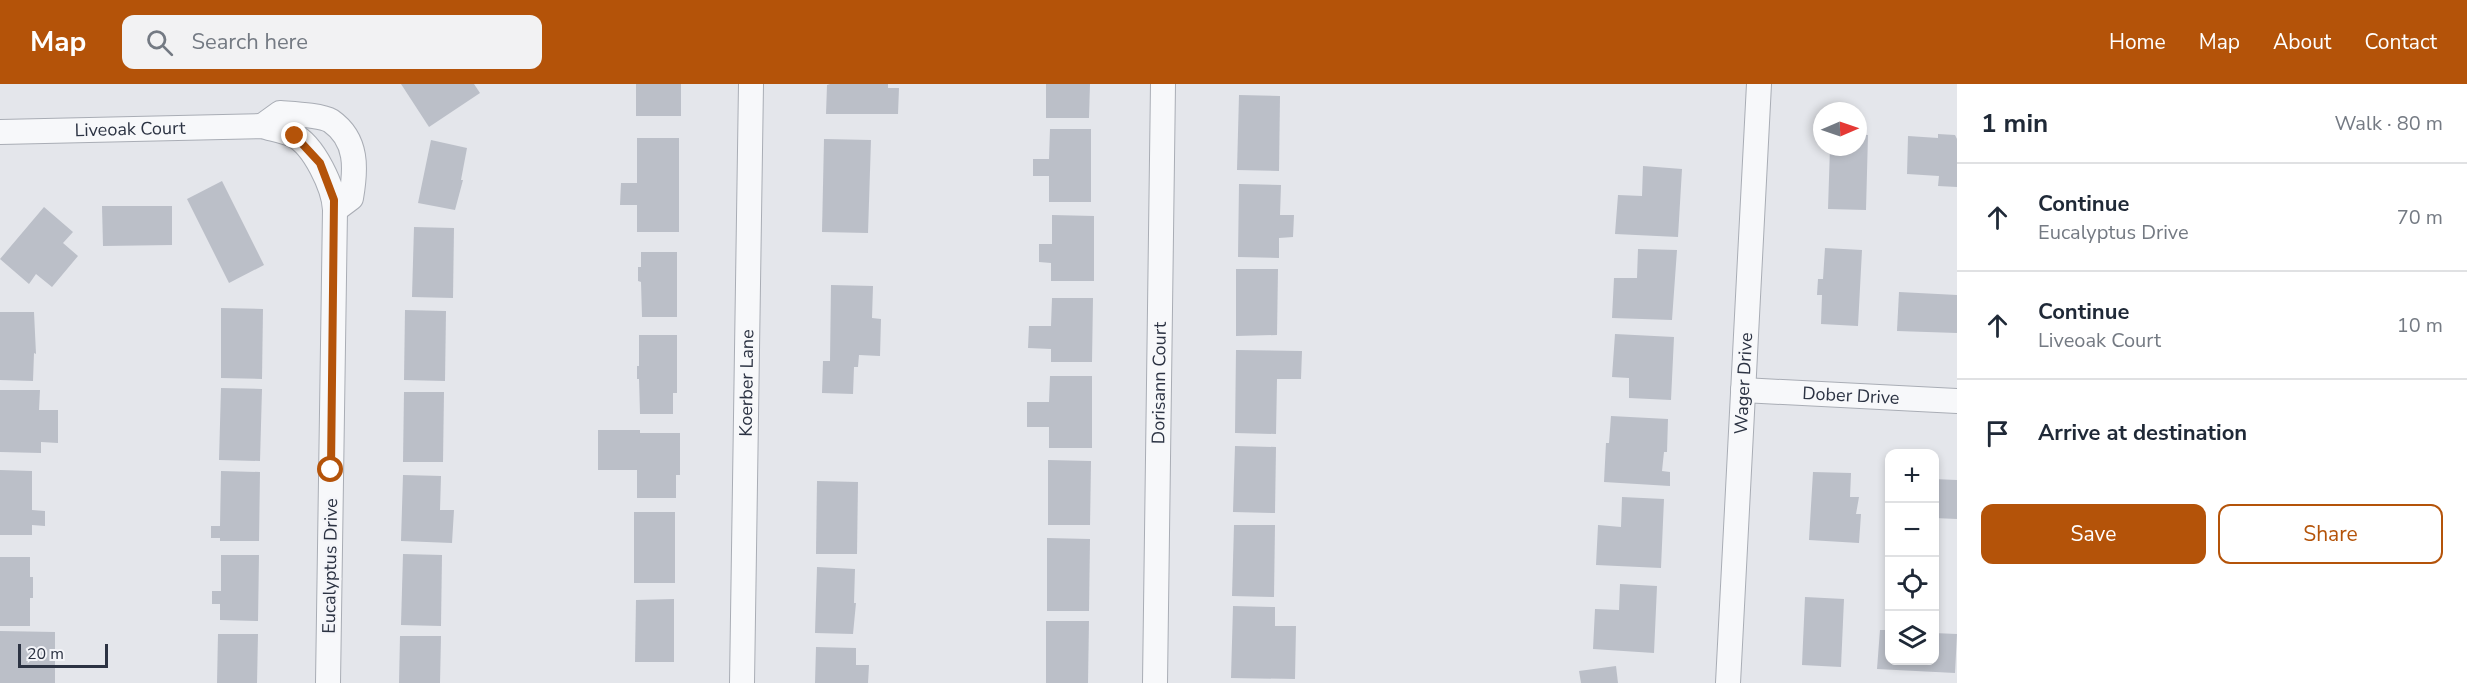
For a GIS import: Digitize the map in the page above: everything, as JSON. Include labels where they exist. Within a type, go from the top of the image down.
[{"type":"street","name":"Koerber Lane","points":[[742,683],[751,84]]},
{"type":"street","name":"Dorisann Court","points":[[1155,683],[1163,84]]},
{"type":"street","name":"Wager Drive","points":[[1728,683],[1759,84]]},
{"type":"street","name":"Liveoak Court","points":[[262,126],[280,113],[300,115],[330,120],[348,139],[356,167],[351,198],[335,210]]},
{"type":"street","name":"Liveoak Court","points":[[0,132],[262,126],[295,136],[320,163]]},
{"type":"street","name":"Eucalyptus Drive","points":[[320,163],[334,200],[335,210],[328,683]]},
{"type":"street","name":"Dober Drive","points":[[1743,390],[1957,401]]},
{"type":"building","points":[[401,84],[474,84],[480,93],[429,127]]},
{"type":"building","points":[[636,84],[681,84],[681,116],[636,116]]},
{"type":"building","points":[[888,84],[888,88],[899,88],[898,114],[826,114],[827,85]]},
{"type":"building","points":[[1046,84],[1090,84],[1089,118],[1046,118]]},
{"type":"building","points":[[1239,95],[1280,96],[1279,171],[1237,170]]},
{"type":"building","points":[[1050,129],[1091,129],[1091,202],[1049,202],[1049,176],[1033,176],[1033,159],[1049,159]]},
{"type":"building","points":[[1938,134],[1955,135],[1957,139],[1957,187],[1938,186],[1939,176],[1907,174],[1908,136],[1938,138]]},
{"type":"building","points":[[1868,135],[1866,210],[1828,209],[1830,156],[1867,156]]},
{"type":"building","points":[[637,138],[679,138],[679,232],[637,232],[637,205],[620,205],[621,183],[637,183]]},
{"type":"building","points":[[824,139],[871,140],[868,233],[822,232]]},
{"type":"building","points":[[431,140],[467,148],[461,180],[463,180],[455,210],[418,203]]},
{"type":"building","points":[[1643,166],[1682,169],[1678,237],[1615,234],[1618,195],[1642,196]]},
{"type":"building","points":[[222,181],[264,265],[229,283],[187,199]]},
{"type":"building","points":[[1239,184],[1281,185],[1280,215],[1294,215],[1293,237],[1279,238],[1279,258],[1238,257]]},
{"type":"building","points":[[102,206],[172,206],[172,245],[103,246]]},
{"type":"building","points":[[44,207],[73,232],[63,243],[78,256],[52,287],[36,274],[29,284],[0,259]]},
{"type":"building","points":[[1052,215],[1094,216],[1094,281],[1051,281],[1051,263],[1039,262],[1039,244],[1052,244]]},
{"type":"building","points":[[414,227],[454,228],[453,298],[412,297]]},
{"type":"building","points":[[1825,248],[1862,250],[1858,326],[1821,324],[1822,295],[1817,295],[1818,279],[1823,279]]},
{"type":"building","points":[[1638,249],[1677,250],[1672,320],[1612,318],[1614,278],[1637,278]]},
{"type":"building","points":[[641,252],[677,252],[677,317],[642,317],[641,282],[638,281]]},
{"type":"building","points":[[1236,269],[1278,269],[1277,335],[1236,336]]},
{"type":"building","points":[[831,285],[873,286],[872,318],[881,319],[880,356],[859,355],[858,367],[854,367],[853,394],[822,393],[823,361],[830,361]]},
{"type":"building","points":[[1899,292],[1957,295],[1957,333],[1897,331]]},
{"type":"building","points":[[1052,298],[1093,298],[1092,362],[1051,362],[1051,349],[1028,348],[1029,326],[1051,326]]},
{"type":"building","points":[[221,308],[263,309],[262,379],[221,378]]},
{"type":"building","points":[[405,310],[446,311],[445,381],[404,380]]},
{"type":"building","points":[[0,312],[34,312],[36,354],[34,353],[33,381],[0,380]]},
{"type":"building","points":[[1615,334],[1674,337],[1671,400],[1629,398],[1629,378],[1612,377]]},
{"type":"building","points":[[639,335],[677,335],[677,393],[673,393],[673,414],[640,414],[639,379],[637,379]]},
{"type":"building","points":[[1236,350],[1302,351],[1301,379],[1277,379],[1276,434],[1235,433]]},
{"type":"building","points":[[1050,376],[1092,376],[1092,448],[1049,448],[1049,427],[1027,427],[1027,402],[1049,402]]},
{"type":"building","points":[[221,388],[262,389],[260,461],[219,460]]},
{"type":"building","points":[[0,390],[40,390],[39,410],[58,410],[58,443],[41,442],[41,453],[0,452]]},
{"type":"building","points":[[404,392],[444,392],[443,462],[403,462]]},
{"type":"building","points":[[1611,416],[1668,419],[1667,452],[1664,452],[1662,471],[1670,472],[1670,486],[1604,482],[1606,443],[1609,443]]},
{"type":"building","points":[[598,430],[680,433],[680,475],[676,475],[676,498],[637,498],[637,470],[598,470]]},
{"type":"building","points":[[1235,446],[1276,447],[1275,513],[1233,512]]},
{"type":"building","points":[[1048,460],[1091,461],[1090,525],[1048,525]]},
{"type":"building","points":[[0,470],[32,471],[32,510],[45,511],[45,526],[32,525],[32,535],[0,535]]},
{"type":"building","points":[[221,471],[260,472],[259,541],[220,541],[220,538],[211,538],[211,526],[220,526]]},
{"type":"building","points":[[1813,472],[1851,473],[1850,497],[1859,497],[1856,514],[1861,514],[1859,543],[1809,540]]},
{"type":"building","points":[[403,475],[441,476],[440,510],[454,510],[452,543],[401,541]]},
{"type":"building","points":[[1939,479],[1957,480],[1957,519],[1939,518]]},
{"type":"building","points":[[817,481],[858,482],[857,554],[816,554]]},
{"type":"building","points":[[1622,497],[1664,499],[1661,568],[1596,565],[1598,525],[1621,527]]},
{"type":"building","points":[[634,512],[675,512],[675,583],[634,583]]},
{"type":"building","points":[[1234,525],[1275,525],[1274,597],[1232,596]]},
{"type":"building","points":[[1047,538],[1090,539],[1089,611],[1047,611]]},
{"type":"building","points":[[403,554],[442,555],[441,626],[401,625]]},
{"type":"building","points":[[221,555],[259,555],[258,621],[220,620],[220,604],[212,604],[212,591],[221,591]]},
{"type":"building","points":[[0,557],[30,557],[33,598],[30,598],[30,626],[0,626]]},
{"type":"building","points":[[817,567],[855,569],[854,603],[856,603],[853,634],[815,633]]},
{"type":"building","points":[[1620,584],[1657,586],[1654,653],[1593,649],[1595,609],[1619,610]]},
{"type":"building","points":[[1805,597],[1844,599],[1841,667],[1802,665]]},
{"type":"building","points":[[674,599],[674,662],[635,662],[636,600]]},
{"type":"building","points":[[1233,606],[1275,607],[1275,626],[1296,626],[1295,679],[1231,678]]},
{"type":"building","points":[[1046,621],[1089,621],[1088,683],[1046,683]]},
{"type":"building","points":[[1880,630],[1885,630],[1885,665],[1939,665],[1939,633],[1957,634],[1955,673],[1877,669]]},
{"type":"building","points":[[0,631],[55,632],[55,683],[0,683]]},
{"type":"building","points":[[218,634],[258,634],[257,683],[217,683]]},
{"type":"building","points":[[400,636],[441,636],[440,683],[399,683]]},
{"type":"building","points":[[816,647],[856,648],[856,665],[869,665],[868,683],[815,683]]},
{"type":"building","points":[[1616,666],[1618,683],[1581,683],[1579,671]]},
{"type":"route","points":[[295,136],[320,163],[334,200],[331,470]]}]
